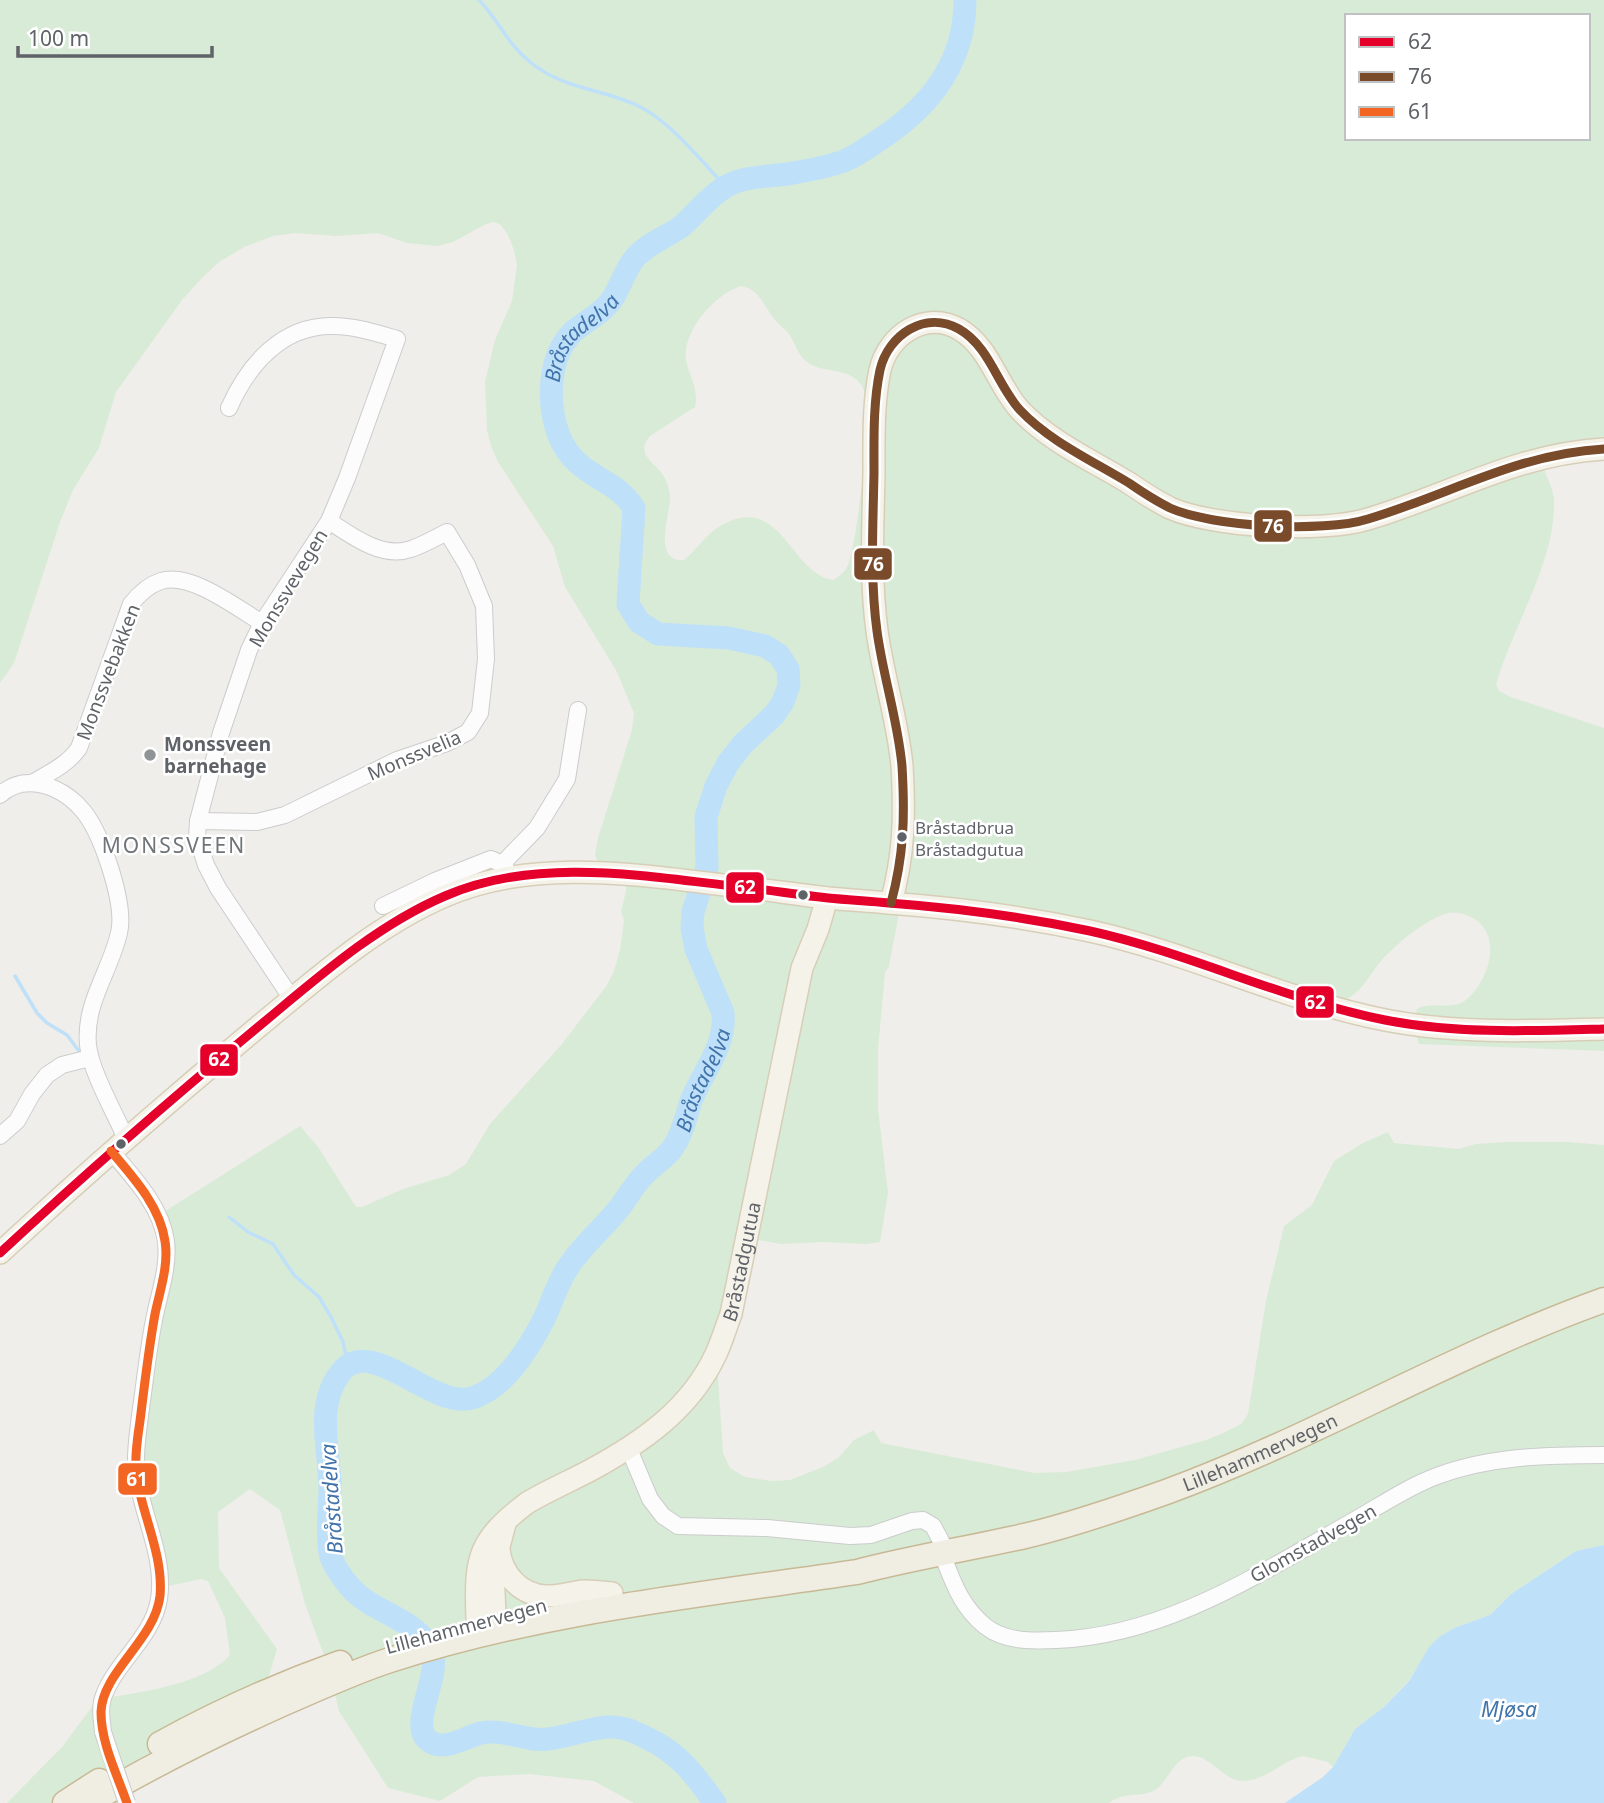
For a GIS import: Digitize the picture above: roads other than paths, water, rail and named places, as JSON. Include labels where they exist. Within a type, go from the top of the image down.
[{"type":"highway","name":"Lillehammervegen","points":[[475,1627],[857,1572],[1060,1527],[1168,1491],[1272,1448],[1498,1342],[1604,1300]]},
{"type":"highway","name":"Lillehammervegen","points":[[65,1803],[138,1757],[203,1721],[291,1681],[357,1664],[475,1627],[612,1593],[853,1562],[900,1561]]},
{"type":"highway","name":"Lillehammervegen","points":[[88,1803],[221,1731],[357,1664]]},
{"type":"main road","points":[[891,903],[900,871],[905,820],[902,762],[881,655],[873,595],[874,464],[880,367],[892,344],[908,330],[930,322],[943,323],[958,329],[973,340],[985,354],[1005,392],[1036,425],[1171,509],[1204,517],[1245,523],[1291,525],[1363,521],[1521,463],[1577,450],[1604,449]]},
{"type":"main road","points":[[0,1253],[118,1145],[326,971],[393,923],[447,895],[507,871],[638,875],[1053,924],[1202,963],[1332,1007],[1386,1020],[1477,1031],[1604,1029]]},
{"type":"main road","name":"Bråstadgutua","points":[[475,1627],[476,1572],[487,1541],[518,1510],[537,1497],[629,1449],[655,1431],[699,1383],[716,1354],[731,1314],[802,968],[827,898]]},
{"type":"main road","points":[[475,1627],[505,1524]]},
{"type":"main road","points":[[499,1550],[500,1561],[513,1581],[536,1595],[546,1597],[585,1591],[612,1593]]},
{"type":"street","name":"Monssvevegen","points":[[229,408],[250,369],[277,344],[297,332],[332,326],[397,338],[329,521],[262,623],[249,650],[221,733],[198,821],[197,837],[206,865],[218,888],[292,999]]},
{"type":"street","name":"Monssvevegen","points":[[329,521],[363,543],[390,551],[409,550],[447,532]]},
{"type":"street","name":"Monssvelia","points":[[198,821],[257,822],[285,815],[385,766],[447,743],[468,732],[480,713],[486,659],[484,606],[467,565],[447,532]]},
{"type":"street","name":"Monssvebakken","points":[[0,795],[8,788],[34,782],[60,767],[72,758],[79,748],[131,604],[143,590],[161,581],[178,579],[196,584],[262,623]]},
{"type":"street","points":[[383,906],[435,881],[491,859],[507,871],[567,779],[578,710]]},
{"type":"street","points":[[34,782],[57,790],[75,802],[86,814],[113,879],[122,916],[119,935],[89,1012],[90,1058],[118,1145],[154,1208],[166,1241],[166,1263],[150,1344],[136,1455],[138,1485],[157,1566],[159,1597],[157,1611],[146,1632],[104,1695],[101,1714],[103,1732],[127,1803]]},
{"type":"street","points":[[0,1136],[18,1121],[47,1076],[62,1065],[90,1058]]},
{"type":"street","points":[[629,1449],[650,1499],[663,1516],[678,1526],[767,1528],[850,1536],[871,1535],[923,1520],[933,1526],[942,1543]]},
{"type":"street","name":"Glomstadvegen","points":[[946,1564],[957,1594],[986,1628],[1024,1641],[1090,1637],[1172,1616],[1271,1568],[1435,1476],[1483,1464],[1534,1456],[1604,1455]]},
{"type":"water","name":"Mjøsa","points":[[1604,1545],[1604,1803],[1285,1803],[1333,1767],[1355,1729],[1384,1707],[1409,1681],[1429,1647],[1439,1637],[1454,1628],[1490,1615],[1511,1594],[1576,1551]]},
{"type":"waterway","points":[[479,0],[515,48],[530,62],[555,78],[647,110],[683,141],[726,187]]},
{"type":"waterway","name":"Bråstadelva","points":[[715,1803],[677,1758],[658,1744],[624,1728],[600,1728],[548,1739],[490,1732],[455,1743],[441,1745],[429,1741],[423,1733],[422,1723],[433,1672],[431,1650],[415,1630],[360,1597],[331,1558],[328,1537],[330,1485],[326,1412],[333,1385],[341,1372],[354,1363],[369,1362],[385,1367],[439,1394],[456,1399],[472,1398],[495,1386],[515,1366],[531,1342],[560,1281],[573,1261],[614,1215],[641,1178],[674,1146],[691,1101],[721,1037],[723,1013],[696,949],[692,928],[693,912],[707,868],[706,817],[716,786],[728,763],[783,702],[789,685],[788,669],[779,655],[765,646],[729,638],[658,634],[639,622],[628,604],[634,508],[626,497],[576,461],[559,436],[551,395],[554,367],[559,353],[574,331],[611,301],[639,254],[682,226],[719,191],[732,183],[747,179],[802,172],[844,161],[857,155],[912,115],[927,100],[951,65],[963,23],[965,0]]},
{"type":"waterway","points":[[15,976],[37,1013],[47,1023],[67,1035],[79,1051]]},
{"type":"waterway","points":[[229,1217],[248,1232],[273,1244],[294,1275],[319,1297],[343,1342],[348,1365]]},
{"type":"place","name":"Monssveen barnehage","points":[[150,755]]},
{"type":"place","name":"Bråstadbrua Bråstadgutua","points":[[902,837]]},
{"type":"district","name":"MONSSVEEN","points":[[174,845]]}]
